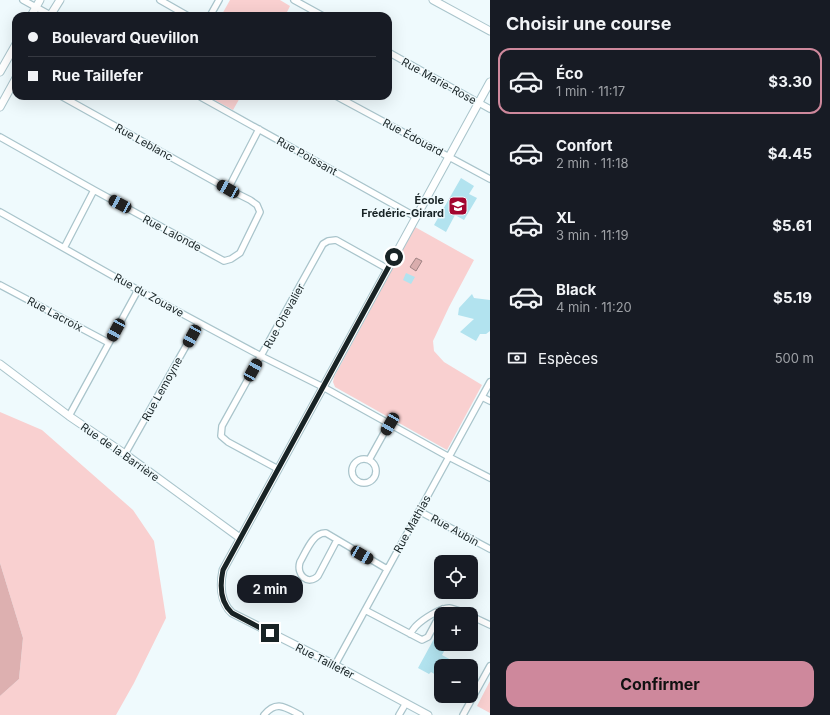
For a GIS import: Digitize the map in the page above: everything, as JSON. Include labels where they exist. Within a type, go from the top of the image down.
[{"type":"street","points":[[23,0],[44,12]]},
{"type":"street","points":[[33,12],[40,0]]},
{"type":"street","points":[[53,12],[60,0]]},
{"type":"street","points":[[160,0],[181,12]]},
{"type":"street","points":[[212,12],[219,0]]},
{"type":"street","points":[[294,0],[316,12]]},
{"type":"street","points":[[433,0],[490,31]]},
{"type":"street","points":[[0,72],[2,64],[12,50]]},
{"type":"street","name":"Rue Marie-Rose","points":[[392,54],[490,109]]},
{"type":"street","name":"Rue Taillefer","points":[[428,715],[335,665],[232,613],[225,605],[220,581],[223,570],[240,538],[490,82]]},
{"type":"street","points":[[0,108],[12,86]]},
{"type":"street","name":"Rue Leblanc","points":[[68,100],[257,205],[260,212],[240,253]]},
{"type":"street","name":"Rue Poissant","points":[[206,100],[416,217]]},
{"type":"street","name":"Rue Édouard","points":[[343,100],[490,179]]},
{"type":"street","points":[[228,189],[259,129]]},
{"type":"street","name":"Rue Lalonde","points":[[0,137],[224,261],[231,259],[240,253]]},
{"type":"street","points":[[64,248],[94,190]]},
{"type":"street","name":"Rue du Zouave","points":[[0,212],[138,290],[261,356],[323,387],[490,478]]},
{"type":"street","name":"Rue Chevalier","points":[[278,469],[228,442],[221,436],[222,426],[324,244],[328,241],[336,240],[388,269]]},
{"type":"street","name":"Rue Lacroix","points":[[0,285],[109,344]]},
{"type":"street","points":[[69,416],[138,290]]},
{"type":"street","name":"Rue Lemoyne","points":[[125,454],[199,323]]},
{"type":"street","name":"Rue de la Barrière","points":[[0,364],[69,416],[125,454],[240,538]]},
{"type":"street","name":"Rue Mathias","points":[[335,665],[490,382]]},
{"type":"street","points":[[482,397],[490,401]]},
{"type":"street","points":[[369,460],[390,424]]},
{"type":"street","points":[[361,460],[369,460],[376,469],[375,476],[370,482],[359,482],[354,476],[354,465],[361,460]]},
{"type":"street","name":"Rue Aubin","points":[[420,511],[490,549]]},
{"type":"street","points":[[337,540],[318,576],[311,580],[303,577],[299,571],[300,562],[314,537],[322,532],[326,533],[387,569]]},
{"type":"street","points":[[365,610],[422,640],[428,637],[434,626]]},
{"type":"street","points":[[410,634],[416,626],[434,614]]},
{"type":"street","points":[[478,619],[490,625]]},
{"type":"street","points":[[464,715],[490,666]]},
{"type":"street","points":[[399,715],[406,703]]},
{"type":"street","points":[[264,715],[274,706],[281,706],[300,715]]},
{"type":"shaded area","points":[[230,0],[280,0],[290,6],[287,12],[223,12]]},
{"type":"shaded area","points":[[214,100],[239,100],[233,110]]},
{"type":"shaded area","points":[[415,227],[474,260],[433,341],[434,351],[444,362],[482,385],[447,450],[335,387],[333,382],[334,377]]},
{"type":"shaded area","points":[[416,258],[422,261],[416,271],[410,267]]},
{"type":"shaded area","points":[[0,412],[42,430],[133,510],[154,541],[166,618],[134,683],[116,715],[0,715],[0,696],[19,679],[23,638],[0,563]]},
{"type":"shaded area","points":[[0,563],[23,638],[19,679],[0,696]]},
{"type":"shaded area","points":[[490,681],[490,713],[477,706]]},
{"type":"building","name":"École Frédéric-Girard","points":[[461,178],[474,186],[469,194],[477,198],[464,220],[455,215],[446,232],[434,225]]},
{"type":"building","points":[[406,273],[415,277],[411,284],[403,280]]},
{"type":"building","points":[[472,294],[474,298],[490,300],[490,331],[486,334],[480,334],[476,341],[460,332],[474,319],[458,315],[459,308]]},
{"type":"building","points":[[434,639],[434,651],[444,651],[442,655],[449,659],[434,659],[434,674],[431,672],[429,674],[418,668]]},
{"type":"place","name":"École Frédéric-Girard","points":[[458,206]]},
{"type":"route","points":[[270,633],[232,613],[225,605],[220,581],[223,570],[394,257]]}]
